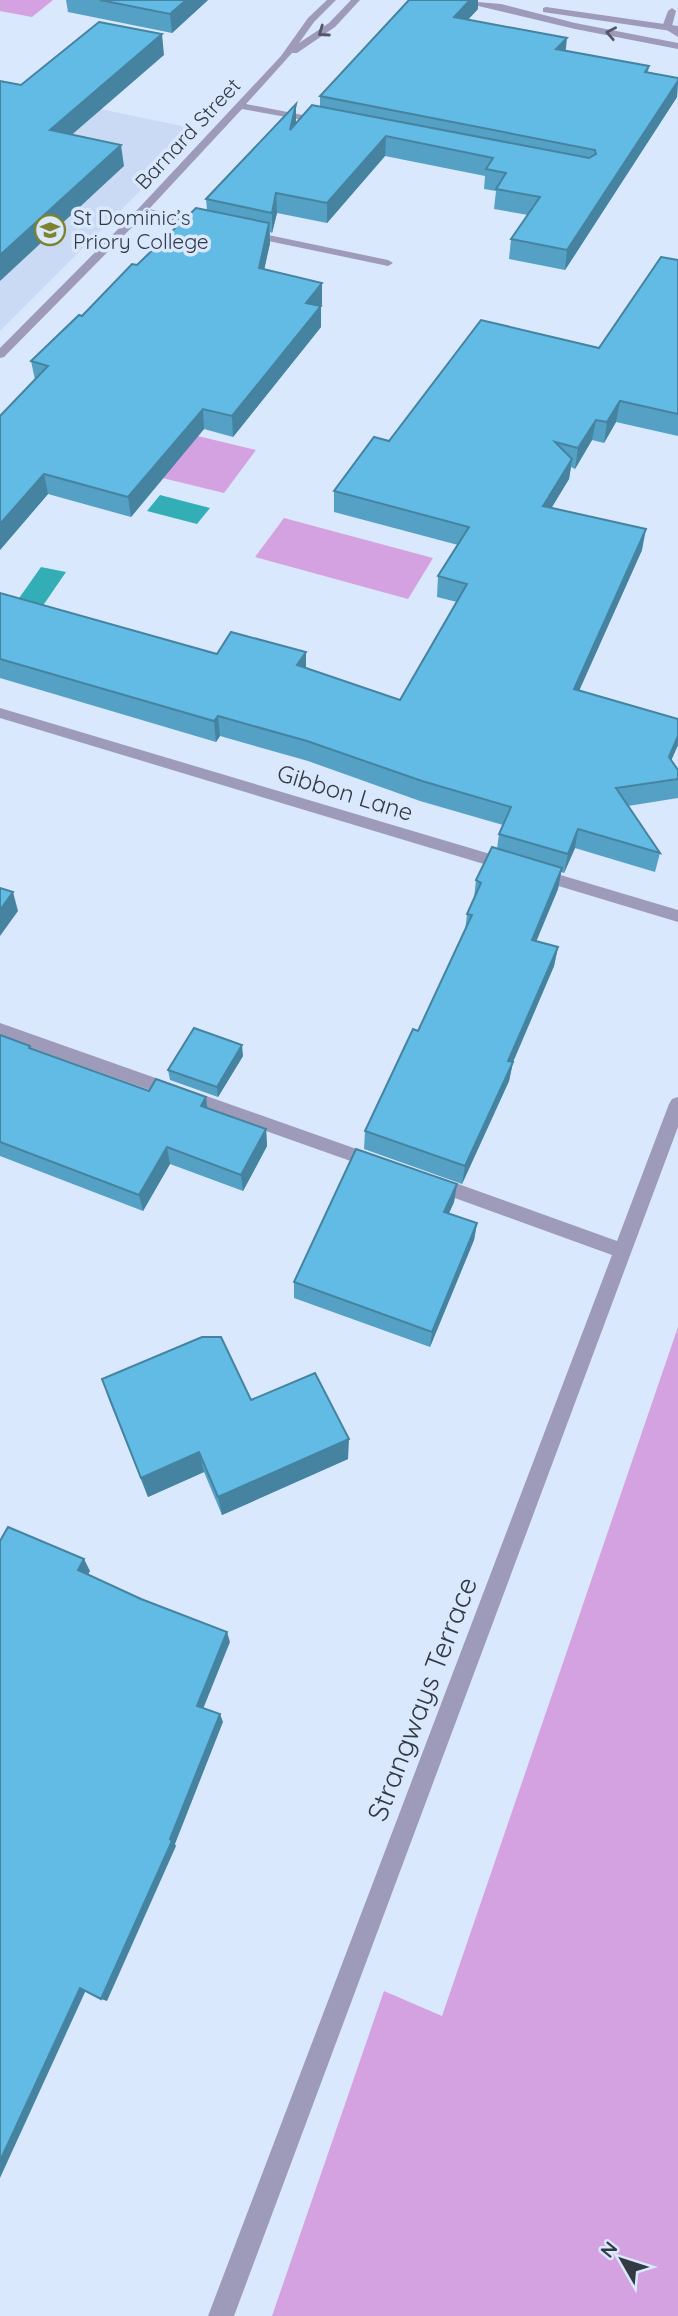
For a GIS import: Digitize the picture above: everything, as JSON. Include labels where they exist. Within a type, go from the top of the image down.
[{"type":"street","name":"Barnard Street","points":[[0,355],[142,211],[285,58],[310,20],[332,0]]},
{"type":"street","name":"Barnard Street","points":[[285,58],[332,25],[356,0]]},
{"type":"street","points":[[457,0],[501,7],[586,14],[674,30],[672,11]]},
{"type":"street","points":[[501,7],[565,24],[678,46]]},
{"type":"street","points":[[240,106],[332,123]]},
{"type":"street","points":[[142,211],[216,227]]},
{"type":"street","points":[[243,232],[388,264]]},
{"type":"street","name":"Gibbon Lane","points":[[0,713],[678,916]]},
{"type":"street","points":[[0,1030],[396,1170]]},
{"type":"street","name":"Strangways Terrace","points":[[221,2316],[678,1104]]},
{"type":"street","points":[[422,1180],[623,1251]]},
{"type":"shaded area","points":[[0,0],[53,0],[32,17],[0,11]]},
{"type":"shaded area","name":"St Dominic’s Priory College","points":[[0,88],[201,130],[0,331]]},
{"type":"shaded area","points":[[102,413],[256,450],[224,493],[68,455]]},
{"type":"shaded area","points":[[160,495],[210,508],[197,524],[147,511]]},
{"type":"shaded area","points":[[284,518],[433,558],[408,599],[255,557]]},
{"type":"shaded area","points":[[41,567],[66,572],[42,607],[17,601]]},
{"type":"shaded area","points":[[678,1327],[678,2316],[272,2316],[384,1991],[442,2016]]},
{"type":"building","points":[[100,0],[186,0],[170,14]]},
{"type":"building","points":[[409,0],[470,0],[454,17],[567,38],[556,49],[649,66],[645,72],[678,78],[567,250],[511,239],[540,197],[496,189],[506,173],[486,169],[493,158],[386,136],[327,203],[276,193],[272,213],[206,199],[296,104],[290,130],[312,105],[589,158],[596,154],[595,150],[320,96]]},
{"type":"building","points":[[99,22],[162,34],[50,130],[121,145],[0,255],[0,81],[21,85]]},
{"type":"building","points":[[196,208],[269,223],[259,268],[322,283],[306,303],[321,306],[232,416],[203,409],[128,497],[44,474],[0,524],[0,416],[48,366],[31,361],[79,315],[82,316],[132,264],[137,265]]},
{"type":"building","points":[[661,257],[678,260],[678,414],[620,401],[607,422],[596,420],[578,448],[555,442],[572,459],[543,506],[646,529],[574,689],[678,719],[678,736],[669,757],[678,770],[678,779],[616,788],[660,853],[578,829],[568,854],[499,834],[511,807],[422,781],[307,741],[218,716],[214,721],[0,659],[0,593],[217,654],[231,632],[306,652],[297,665],[400,700],[467,584],[438,576],[469,527],[334,491],[374,437],[389,441],[481,320],[599,348]]},
{"type":"building","points":[[492,847],[562,868],[532,940],[558,947],[508,1061],[513,1062],[465,1166],[365,1131],[413,1029],[418,1031],[472,915],[467,914],[481,883],[476,880]]},
{"type":"building","points":[[0,888],[13,892],[0,910]]},
{"type":"building","points":[[194,1028],[242,1045],[217,1087],[168,1070]]},
{"type":"building","points":[[0,1035],[149,1091],[156,1079],[206,1097],[201,1106],[266,1129],[241,1175],[167,1147],[139,1195],[0,1142]]},
{"type":"building","points":[[356,1149],[457,1184],[444,1212],[477,1223],[432,1332],[294,1282]]},
{"type":"building","points":[[202,1337],[221,1337],[251,1400],[315,1373],[349,1439],[218,1497],[199,1452],[141,1478],[102,1379]]},
{"type":"building","points":[[8,1527],[84,1559],[78,1570],[141,1599],[227,1632],[197,1706],[220,1714],[170,1839],[172,1841],[101,1999],[80,1988],[0,2161],[0,1541]]},
{"type":"place","name":"St Dominic’s Priory College","points":[[50,230]]}]
